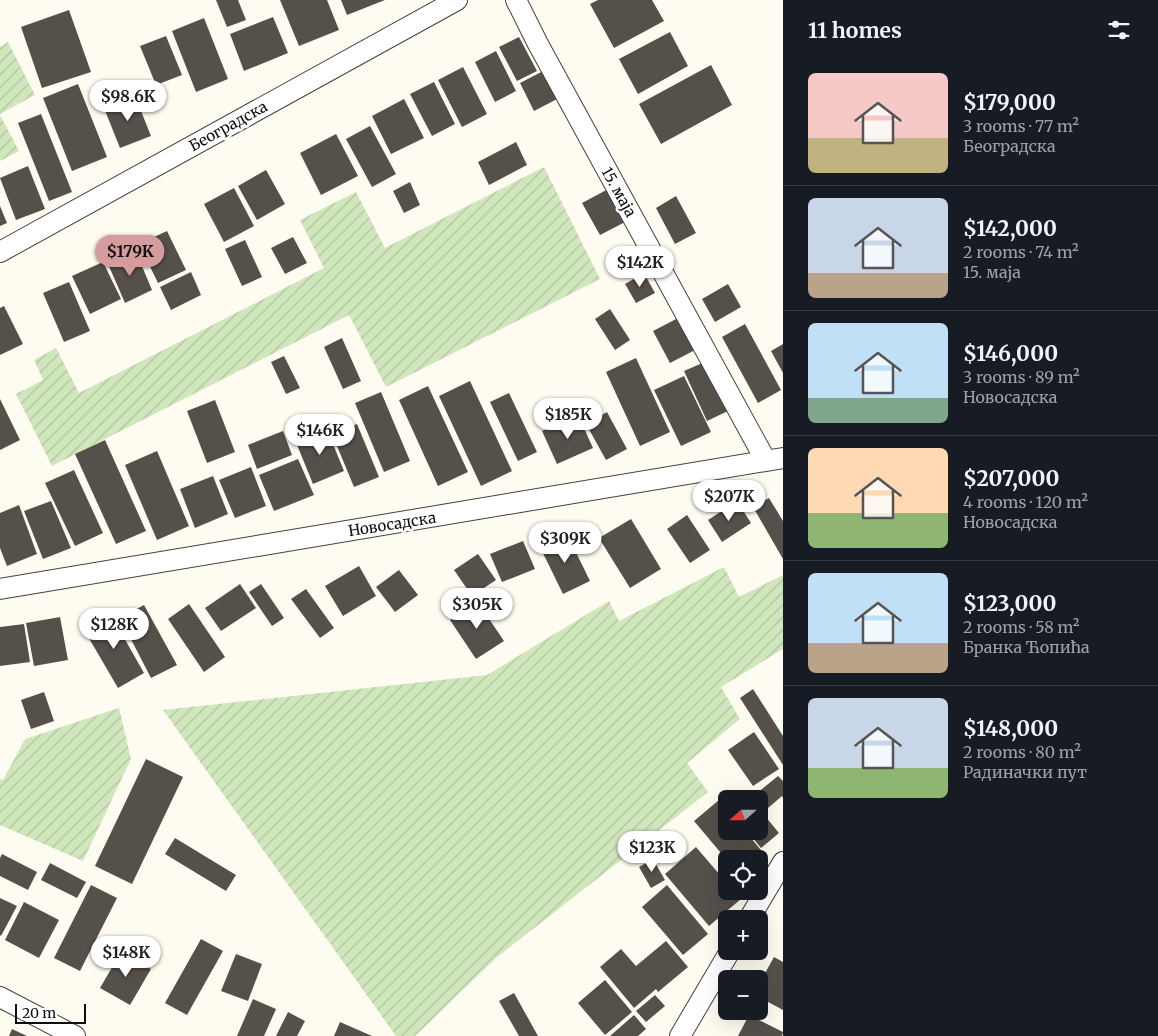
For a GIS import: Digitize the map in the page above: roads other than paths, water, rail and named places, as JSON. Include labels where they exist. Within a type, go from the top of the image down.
[{"type":"street","name":"Београдска","points":[[0,252],[457,0]]},
{"type":"street","name":"15. маја","points":[[516,0],[538,44],[775,460]]},
{"type":"street","name":"Новосадска","points":[[0,589],[775,460]]},
{"type":"street","points":[[755,910],[783,862]]},
{"type":"street","points":[[680,1036],[725,960]]},
{"type":"street","points":[[0,997],[75,1036]]}]
